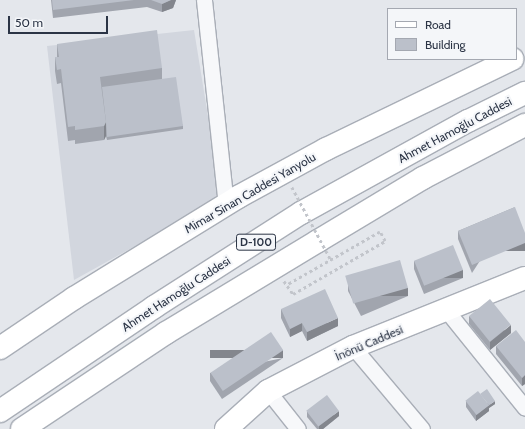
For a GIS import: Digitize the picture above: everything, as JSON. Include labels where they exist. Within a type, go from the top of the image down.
[{"type":"main road","name":"Mimar Sinan Caddesi Yanyolu","points":[[0,348],[74,298],[226,205],[326,149],[510,60]]},
{"type":"main road","name":"Ahmet Hamoğlu Caddesi","points":[[0,411],[154,307],[301,213],[468,121],[525,93]]},
{"type":"main road","name":"D-100","points":[[22,429],[166,333],[275,267],[424,178],[525,125]]},
{"type":"main road","name":"İnönü Caddesi","points":[[226,429],[268,391],[353,348],[525,278]]},
{"type":"street","points":[[204,0],[226,205]]},
{"type":"street","points":[[447,311],[525,408]]},
{"type":"street","points":[[353,348],[422,429]]},
{"type":"street","points":[[268,391],[298,429]]},
{"type":"path","points":[[292,187],[331,260]]},
{"type":"path","points":[[275,267],[287,285],[293,294],[385,241],[380,232],[287,285]]},
{"type":"shaded area","points":[[194,30],[220,190],[209,205],[74,280],[47,46]]},
{"type":"building","points":[[52,0],[134,0],[53,10]]},
{"type":"building","points":[[151,0],[171,0],[162,4]]},
{"type":"building","points":[[157,30],[162,68],[100,77],[106,122],[104,126],[75,130],[75,126],[68,127],[61,69],[57,70],[55,57],[59,57],[57,44]]},
{"type":"building","points":[[176,77],[183,126],[107,137],[102,87]]},
{"type":"building","points":[[515,207],[525,233],[525,243],[472,265],[458,231]]},
{"type":"building","points":[[453,245],[463,270],[424,286],[414,261]]},
{"type":"building","points":[[400,260],[408,288],[353,304],[345,276]]},
{"type":"building","points":[[325,289],[338,318],[307,332],[302,323],[290,329],[281,309]]},
{"type":"building","points":[[490,299],[511,325],[490,342],[469,316]]},
{"type":"building","points":[[516,330],[525,342],[525,375],[522,378],[496,346]]},
{"type":"building","points":[[271,332],[283,350],[223,391],[210,373]]},
{"type":"building","points":[[487,389],[495,401],[488,406],[489,405],[480,394]]},
{"type":"building","points":[[478,391],[489,405],[476,415],[465,401]]},
{"type":"building","points":[[327,395],[339,411],[318,427],[306,411]]}]
